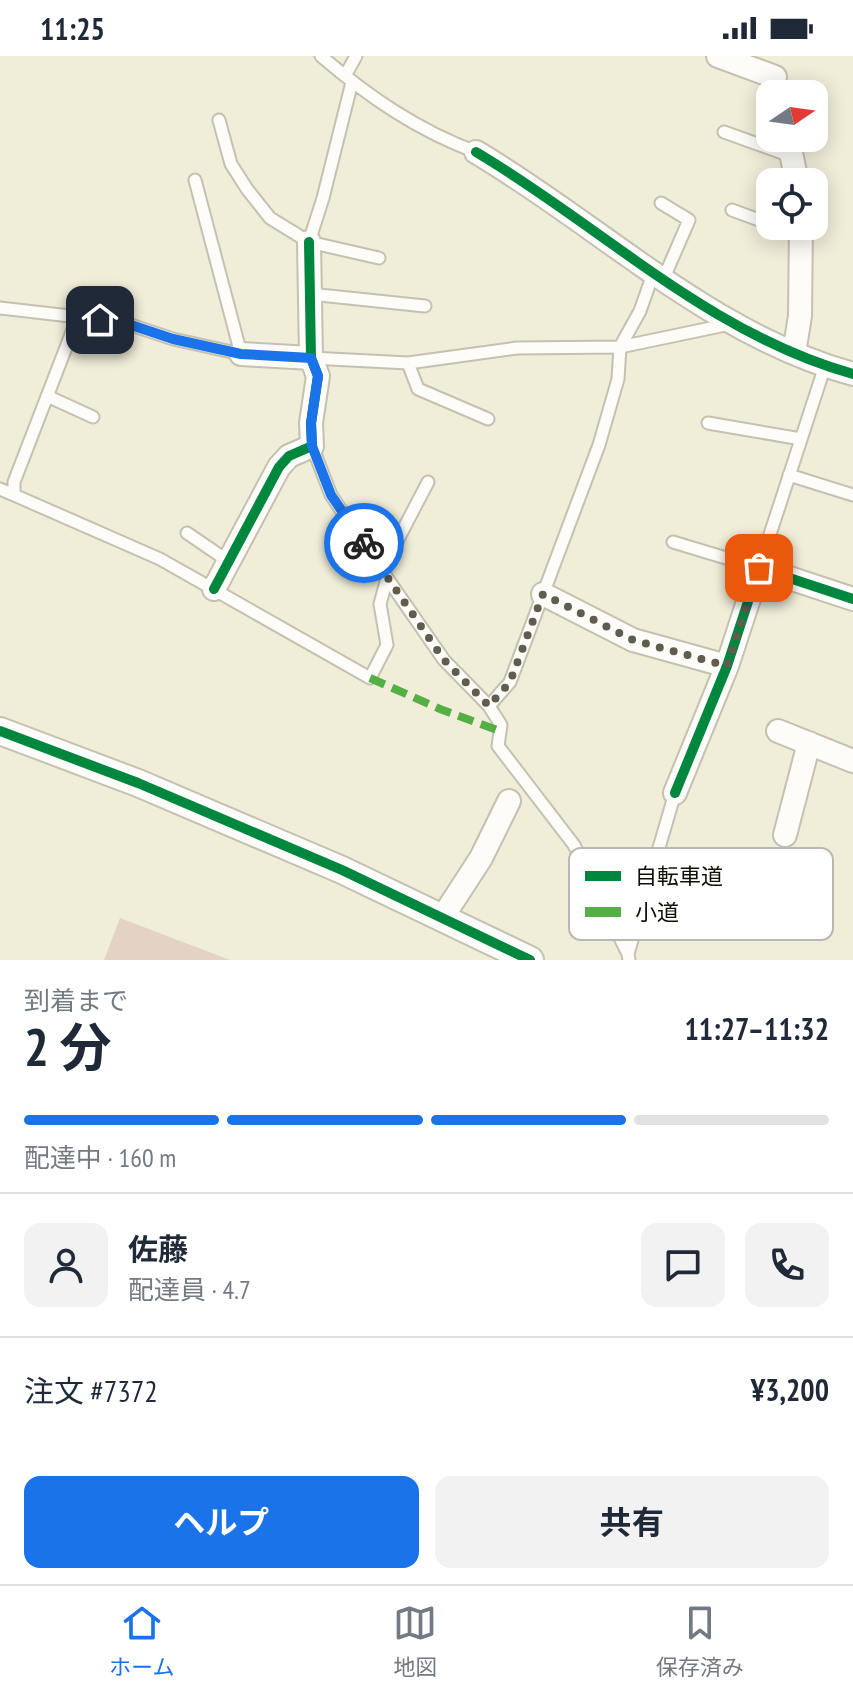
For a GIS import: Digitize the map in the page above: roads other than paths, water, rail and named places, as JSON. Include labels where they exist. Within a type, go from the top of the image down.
[{"type":"street","points":[[718,56],[775,76]]},
{"type":"street","points":[[476,152],[658,277],[735,323],[794,353],[853,374]]},
{"type":"street","points":[[794,353],[800,316],[801,240]]},
{"type":"street","points":[[214,589],[279,467],[289,456],[312,446],[311,423],[318,376],[311,358],[309,242]]},
{"type":"street","points":[[241,354],[311,358]]},
{"type":"street","points":[[675,793],[727,666],[759,568],[853,599]]},
{"type":"street","points":[[543,594],[633,640],[727,666]]},
{"type":"street","points":[[0,731],[138,783],[328,863],[530,960]]},
{"type":"street","points":[[778,731],[853,761]]},
{"type":"street","points":[[785,835],[809,743]]},
{"type":"street","points":[[442,918],[481,858],[509,801]]},
{"type":"lane","points":[[321,56],[392,112],[437,138],[476,152]]},
{"type":"lane","points":[[309,242],[323,198],[356,56]]},
{"type":"lane","points":[[219,120],[231,164],[270,218],[309,242],[379,258]]},
{"type":"lane","points":[[724,132],[756,139]]},
{"type":"lane","points":[[0,308],[122,322],[173,339],[241,354],[195,180]]},
{"type":"lane","points":[[489,706],[510,682],[599,445],[618,379],[620,347],[689,220],[661,203]]},
{"type":"lane","points":[[732,210],[756,219]]},
{"type":"lane","points":[[310,294],[425,306]]},
{"type":"lane","points":[[14,495],[14,482],[77,319]]},
{"type":"lane","points":[[311,358],[408,363],[517,348],[620,347],[735,323]]},
{"type":"lane","points":[[408,363],[418,389],[488,419]]},
{"type":"lane","points":[[673,542],[759,568],[825,366]]},
{"type":"lane","points":[[47,396],[93,417]]},
{"type":"lane","points":[[708,423],[801,439]]},
{"type":"lane","points":[[312,446],[331,495],[444,660],[489,706],[501,725],[498,746],[575,848]]},
{"type":"lane","points":[[789,475],[853,495]]},
{"type":"lane","points":[[0,489],[160,559],[370,678],[387,645],[380,604],[384,574],[428,482]]},
{"type":"lane","points":[[187,533],[228,561]]},
{"type":"lane","points":[[659,848],[675,793]]}]
